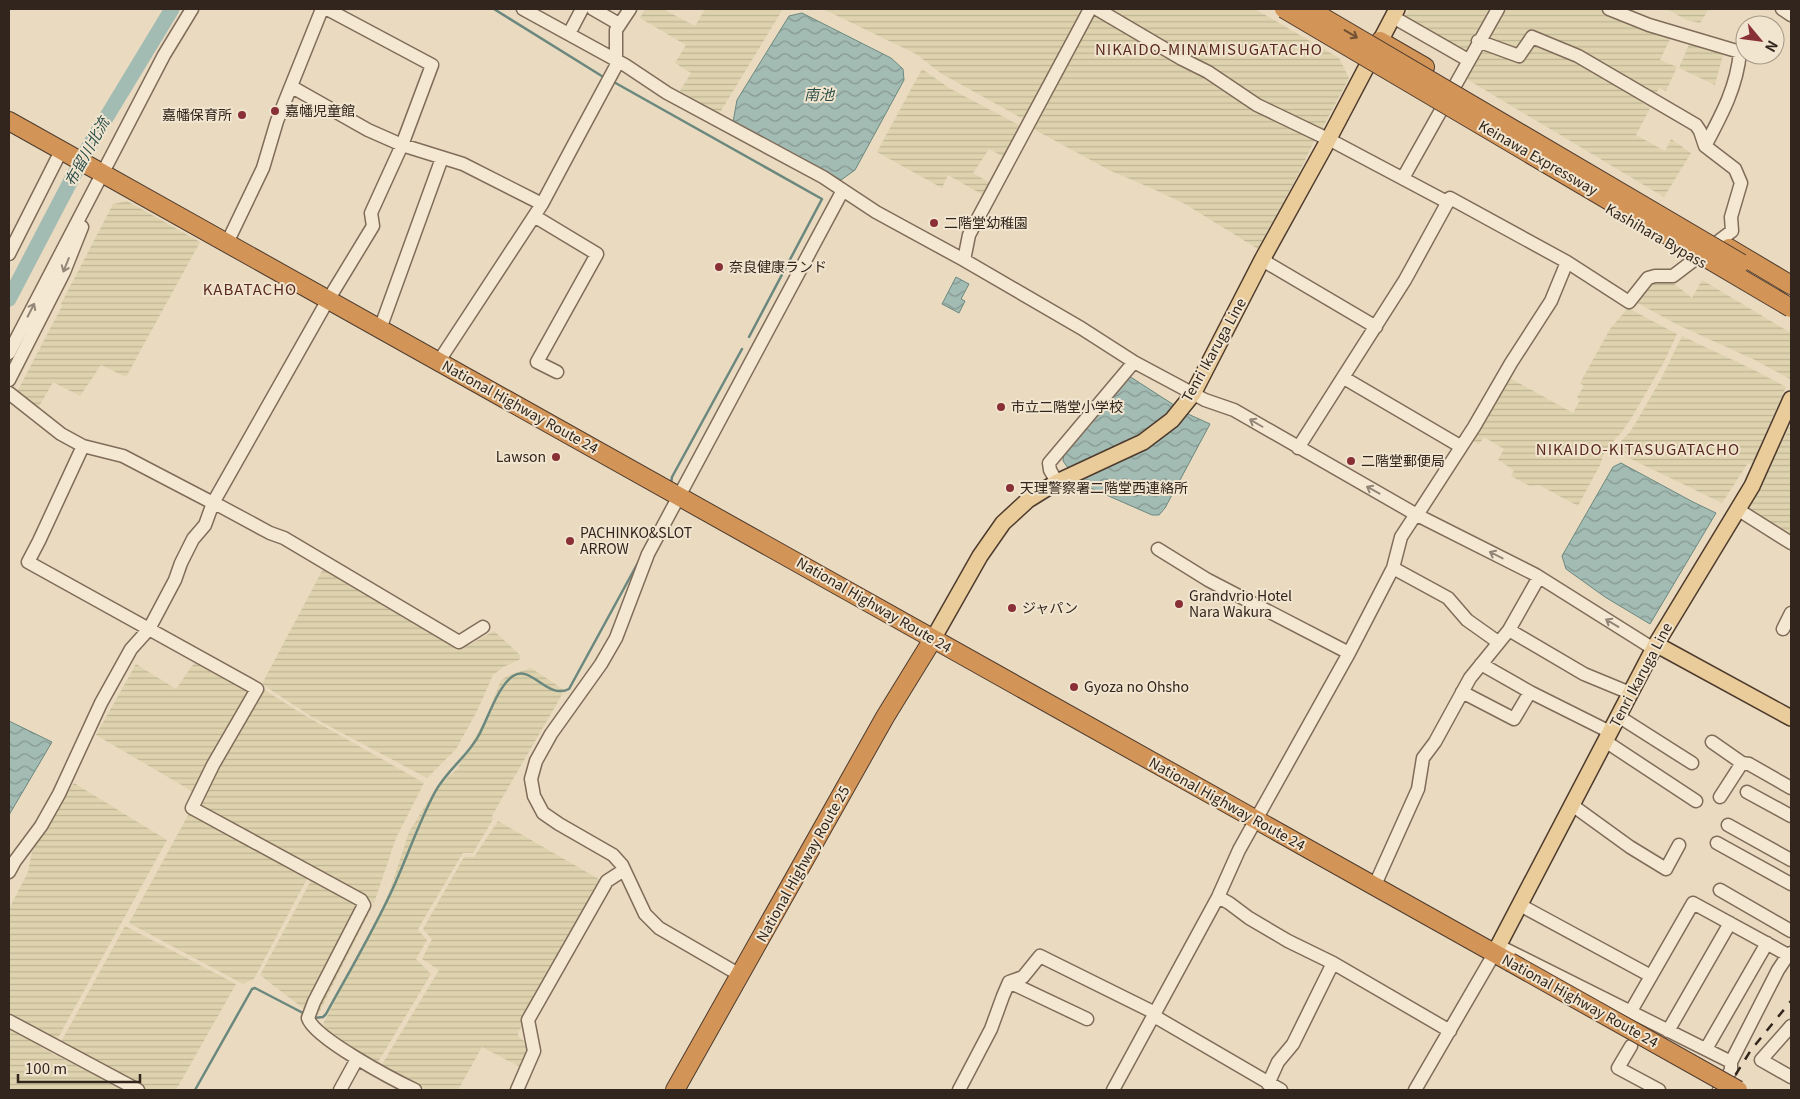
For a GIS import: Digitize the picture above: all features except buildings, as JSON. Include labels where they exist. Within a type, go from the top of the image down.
[{"type":"highway","name":"Keinawa Expressway","points":[[1284,9],[1791,308]]},
{"type":"highway","name":"Keinawa Expressway","points":[[1309,9],[1791,293]]},
{"type":"highway","name":"Kashihara Bypass","points":[[1380,41],[1791,286]]},
{"type":"highway","name":"Kashihara Bypass","points":[[1367,67],[1791,313]]},
{"type":"highway","name":"National Highway Route 24","points":[[9,120],[1374,887],[1496,950],[1510,962],[1738,1090]]},
{"type":"highway","points":[[1672,237],[1791,313]]},
{"type":"highway","points":[[1741,263],[1791,286]]},
{"type":"highway","name":"National Highway Route 25","points":[[675,1090],[886,717],[933,639]]},
{"type":"main road","name":"Tenri Ikaruga Line","points":[[933,639],[980,556],[1003,523],[1028,500],[1061,480],[1143,442],[1161,430],[1188,400],[1395,13]]},
{"type":"main road","name":"Tenri Ikaruga Line","points":[[1496,950],[1655,646],[1752,486],[1791,399]]},
{"type":"main road","points":[[1655,646],[1791,718]]},
{"type":"street","points":[[9,353],[96,183],[100,171],[164,55],[192,9]]},
{"type":"street","points":[[227,243],[263,168],[277,121],[322,9]]},
{"type":"street","points":[[9,872],[55,802],[101,703],[131,649],[149,629],[176,580],[181,563],[193,539],[205,525],[213,504],[328,300],[373,226],[371,213],[402,145],[432,65],[327,9]]},
{"type":"street","points":[[523,9],[617,58],[667,93],[823,177],[876,212],[1082,328],[1188,400],[1205,400],[1234,410],[1417,514],[1539,578],[1649,646],[1655,646]]},
{"type":"street","points":[[539,9],[606,47],[617,58]]},
{"type":"street","points":[[572,28],[582,9]]},
{"type":"street","points":[[593,9],[618,27]]},
{"type":"street","points":[[606,47],[630,9]]},
{"type":"street","points":[[964,260],[970,235],[1090,9]]},
{"type":"street","points":[[1097,9],[1182,59],[1208,72],[1257,105],[1328,139],[1447,202]]},
{"type":"street","points":[[1403,178],[1456,85],[1478,41],[1498,9]]},
{"type":"street","points":[[1609,9],[1649,25],[1740,52],[1737,73],[1726,106],[1705,146]]},
{"type":"street","points":[[1782,9],[1791,15]]},
{"type":"street","points":[[1395,13],[1468,60]]},
{"type":"street","points":[[439,361],[542,204],[609,80],[617,58],[618,27]]},
{"type":"street","points":[[1298,448],[1405,280],[1450,198],[1567,262],[1629,302],[1648,278],[1673,276],[1732,230],[1731,217],[1741,183],[1735,169],[1705,146],[1696,125],[1578,56],[1532,37],[1519,56],[1478,41]]},
{"type":"street","points":[[292,87],[368,130],[402,145],[463,164],[542,204]]},
{"type":"street","points":[[9,254],[67,152]]},
{"type":"street","points":[[380,329],[442,158]]},
{"type":"street","points":[[9,380],[64,272],[76,240],[103,188],[100,171]]},
{"type":"street","points":[[740,975],[659,928],[645,914],[624,870],[614,855],[543,813],[534,796],[531,779],[536,761],[551,734],[616,638],[648,554],[843,190]]},
{"type":"street","points":[[534,216],[597,254],[537,362],[557,372]]},
{"type":"street","points":[[1263,258],[1269,264],[1376,327]]},
{"type":"street","points":[[1113,1090],[1218,897],[1239,850],[1349,653],[1393,568],[1400,537],[1474,427],[1511,362],[1550,301],[1567,262]]},
{"type":"street","points":[[1061,480],[1050,470],[1049,464],[1134,362]]},
{"type":"street","points":[[1344,378],[1460,446]]},
{"type":"street","points":[[9,393],[61,434],[83,446],[123,456],[213,504],[270,533],[284,538],[459,642],[483,626]]},
{"type":"street","points":[[83,446],[28,562],[257,689],[213,765],[192,808],[361,900],[364,904],[314,1002],[308,1018],[313,1028],[357,1059],[415,1090]]},
{"type":"street","points":[[1737,509],[1791,543]]},
{"type":"street","points":[[1158,549],[1208,580],[1349,653]]},
{"type":"street","points":[[1393,568],[1448,598],[1467,620],[1498,642]]},
{"type":"street","points":[[1374,887],[1418,789],[1423,758],[1435,742],[1462,692],[1481,664],[1509,630],[1539,578]]},
{"type":"street","points":[[1783,629],[1791,613]]},
{"type":"street","points":[[1509,630],[1584,674],[1630,694]]},
{"type":"street","points":[[1481,664],[1608,736],[1696,800]]},
{"type":"street","points":[[1462,692],[1514,719],[1530,692]]},
{"type":"street","points":[[1618,716],[1692,763]]},
{"type":"street","points":[[1712,742],[1742,763],[1749,764],[1791,788]]},
{"type":"street","points":[[1720,797],[1742,763]]},
{"type":"street","points":[[1747,792],[1791,816]]},
{"type":"street","points":[[1572,805],[1630,847],[1666,869],[1679,845]]},
{"type":"street","points":[[1728,824],[1791,860]]},
{"type":"street","points":[[1718,843],[1791,884]]},
{"type":"street","points":[[517,1090],[534,1051],[528,1020],[607,881],[624,870]]},
{"type":"street","points":[[1720,890],[1791,930]]},
{"type":"street","points":[[1218,897],[1229,902],[1249,918],[1288,941],[1334,963],[1450,1030]]},
{"type":"street","points":[[1630,1011],[1693,903],[1790,954],[1778,970],[1731,1062],[1731,1070],[1719,1090]]},
{"type":"street","points":[[1520,905],[1651,976]]},
{"type":"street","points":[[1668,1030],[1730,923]]},
{"type":"street","points":[[1706,1049],[1767,943]]},
{"type":"street","points":[[1415,1090],[1496,950],[1630,1011],[1731,1062]]},
{"type":"street","points":[[959,1090],[991,1029],[1002,996],[1009,982],[1023,976],[1040,956],[1155,1014],[1268,1084],[1281,1090]]},
{"type":"street","points":[[1268,1084],[1278,1062],[1293,1044],[1334,963]]},
{"type":"street","points":[[1009,982],[1087,1019]]},
{"type":"street","points":[[9,1021],[138,1090]]},
{"type":"street","points":[[1791,1026],[1761,1060],[1791,1077]]},
{"type":"street","points":[[1631,1046],[1618,1068],[1658,1090]]},
{"type":"street","points":[[340,1090],[357,1059]]},
{"type":"shaded area","points":[[645,9],[663,9],[695,26],[705,9],[783,9],[719,114],[680,91],[691,73],[675,63],[686,45],[640,18]]},
{"type":"shaded area","points":[[823,9],[1085,9],[1025,120],[942,74],[916,54]]},
{"type":"shaded area","points":[[1104,9],[1255,9],[1339,58],[1349,78],[1322,129],[1278,112]]},
{"type":"shaded area","points":[[1409,9],[1494,9],[1468,54],[1403,19]]},
{"type":"shaded area","points":[[1500,9],[1602,9],[1671,37],[1660,60],[1677,67],[1666,91],[1659,88],[1651,102],[1533,32],[1520,49],[1514,50],[1484,37]]},
{"type":"shaded area","points":[[1666,9],[1709,9],[1700,23],[1687,20]]},
{"type":"shaded area","points":[[1094,10],[1316,137],[1258,249],[1185,204],[1111,171],[1032,127]]},
{"type":"shaded area","points":[[1691,40],[1724,51],[1715,85],[1679,68]]},
{"type":"shaded area","points":[[1540,44],[1599,74],[1650,108],[1636,135],[1665,151],[1671,139],[1691,153],[1664,197],[1465,78],[1481,48],[1485,47],[1522,62],[1534,45]]},
{"type":"shaded area","points":[[922,69],[949,88],[1021,126],[1004,157],[989,149],[973,173],[990,183],[983,195],[948,175],[942,188],[877,152]]},
{"type":"shaded area","points":[[127,201],[200,242],[126,377],[101,365],[80,396],[53,382],[37,410],[16,394],[113,204]]},
{"type":"shaded area","points":[[1656,279],[1672,282],[1692,298],[1702,280],[1791,333],[1790,379],[1755,360],[1678,325],[1634,301]]},
{"type":"shaded area","points":[[1628,308],[1677,334],[1664,362],[1632,417],[1621,433],[1605,450],[1600,465],[1578,506],[1539,485],[1530,486],[1511,476],[1514,470],[1498,460],[1504,449],[1484,437],[1479,444],[1468,438],[1508,377],[1573,413],[1580,400],[1577,397],[1584,386],[1580,383],[1610,329]]},
{"type":"shaded area","points":[[1682,336],[1786,387],[1753,463],[1748,463],[1722,503],[1627,457],[1628,454],[1614,448],[1630,432],[1638,419],[1661,379]]},
{"type":"shaded area","points":[[1791,424],[1791,538],[1745,511]]},
{"type":"shaded area","points":[[323,569],[463,645],[469,645],[494,631],[521,656],[519,660],[503,667],[493,675],[477,711],[456,749],[427,778],[312,717],[262,684]]},
{"type":"shaded area","points":[[197,659],[254,691],[197,794],[96,735],[136,664],[176,689]]},
{"type":"shaded area","points":[[531,668],[567,692],[563,693],[492,816],[493,819],[473,853],[463,853],[419,927],[418,930],[427,940],[416,959],[431,974],[378,1062],[321,1032],[321,1028],[378,919],[391,887],[409,832],[436,788],[457,769],[485,720],[501,680],[509,675]]},
{"type":"shaded area","points":[[263,689],[299,712],[424,783],[396,838],[374,903],[197,807],[260,690]]},
{"type":"shaded area","points":[[74,783],[167,840],[53,1047],[9,1021],[9,909],[28,872],[32,851]]},
{"type":"shaded area","points":[[192,808],[310,873],[254,979],[243,984],[129,923]]},
{"type":"shaded area","points":[[498,821],[604,882],[518,1033],[518,1036],[536,1051],[526,1070],[482,1047],[458,1090],[427,1090],[381,1066],[439,970],[422,959],[432,939],[423,929],[464,857],[474,857]]},
{"type":"shaded area","points":[[314,875],[372,907],[318,1015],[313,1016],[260,975]]},
{"type":"shaded area","points":[[125,926],[236,984],[176,1090],[137,1090],[57,1049]]},
{"type":"shaded area","points":[[9,1028],[53,1054],[126,1090],[9,1090]]},
{"type":"water","name":"南池","points":[[802,13],[891,58],[903,69],[904,80],[855,170],[841,180],[733,122],[737,100],[789,16]]},
{"type":"water","points":[[956,277],[969,284],[961,299],[965,301],[959,313],[942,304]]},
{"type":"water","points":[[1129,376],[1188,414],[1210,424],[1165,508],[1159,515],[1152,515],[1079,483],[1063,461],[1064,453]]},
{"type":"water","points":[[1621,463],[1716,513],[1650,624],[1605,597],[1566,569],[1562,556],[1613,467]]},
{"type":"water","points":[[9,721],[52,742],[9,815]]},
{"type":"waterway","name":"布留川北流","points":[[9,299],[89,146],[172,9]]},
{"type":"waterway","points":[[494,9],[605,78]]},
{"type":"waterway","points":[[612,81],[822,199],[749,337]]},
{"type":"waterway","points":[[671,483],[672,477],[742,349]]},
{"type":"waterway","points":[[314,1018],[323,1017],[326,1014],[386,902],[435,792],[445,777],[474,743],[503,687],[513,676],[520,674],[533,678],[554,690],[569,689],[640,559]]},
{"type":"waterway","points":[[195,1090],[252,989],[255,988],[305,1014]]},
{"type":"railway","points":[[1726,1090],[1751,1050],[1791,1001]]},
{"type":"place","name":"嘉幡児童館","points":[[275,111]]},
{"type":"place","name":"嘉幡保育所","points":[[242,115]]},
{"type":"place","name":"二階堂幼稚園","points":[[934,223]]},
{"type":"place","name":"奈良健康ランド","points":[[719,267]]},
{"type":"place","name":"市立二階堂小学校","points":[[1001,407]]},
{"type":"place","name":"Lawson","points":[[556,457]]},
{"type":"place","name":"二階堂郵便局","points":[[1351,461]]},
{"type":"place","name":"天理警察署二階堂西連絡所","points":[[1010,488]]},
{"type":"place","name":"PACHINKO&SLOT ARROW","points":[[570,541]]},
{"type":"place","name":"Grandvrio Hotel Nara Wakura","points":[[1179,604]]},
{"type":"place","name":"ジャパン","points":[[1012,608]]},
{"type":"place","name":"Gyoza no Ohsho","points":[[1074,687]]},
{"type":"district","name":"NIKAIDO-MINAMISUGATACHO","points":[[1209,50]]},
{"type":"district","name":"KABATACHO","points":[[250,290]]},
{"type":"district","name":"NIKAIDO-KITASUGATACHO","points":[[1638,450]]}]
